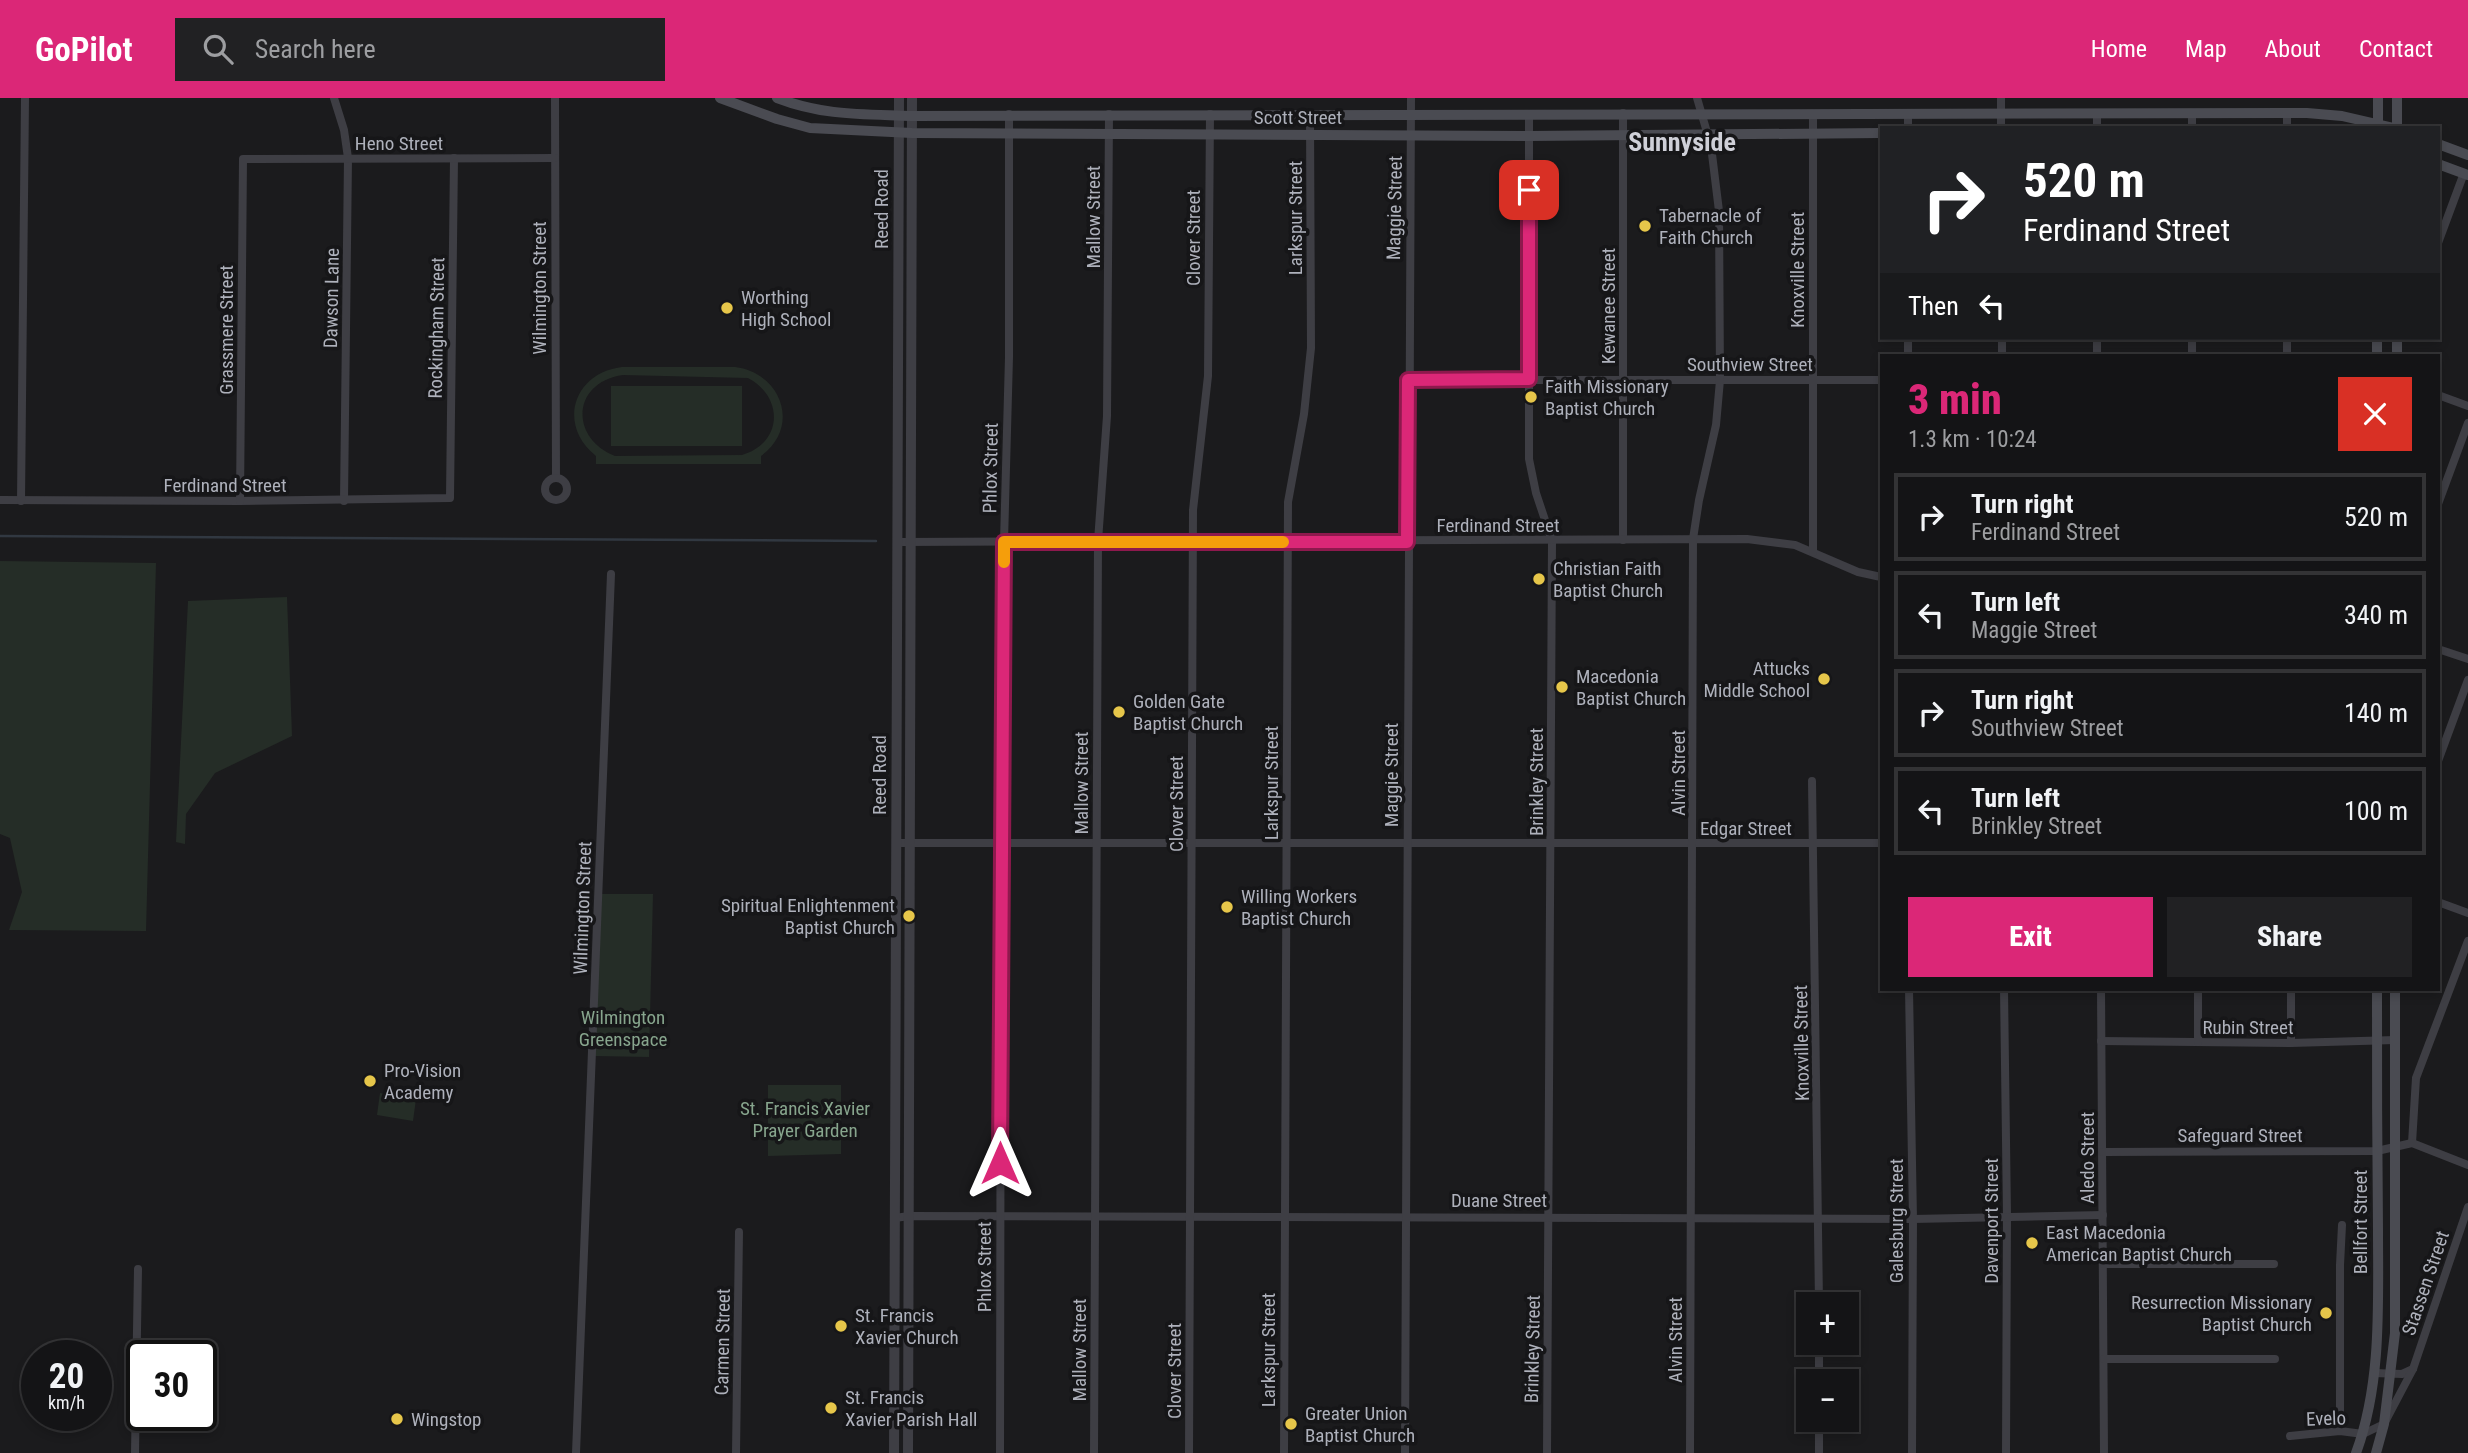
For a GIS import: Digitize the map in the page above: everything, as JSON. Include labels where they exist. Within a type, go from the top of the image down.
[{"type":"main road","name":"Scott Street","points":[[720,98],[810,128],[899,133],[1529,136],[1880,133]]},
{"type":"main road","name":"Scott Street","points":[[777,98],[805,109],[842,114],[912,116],[2287,113],[2327,114],[2378,125]]},
{"type":"main road","points":[[2378,98],[2378,125]]},
{"type":"main road","points":[[2396,126],[2397,98]]},
{"type":"main road","points":[[2440,145],[2468,154]]},
{"type":"main road","points":[[2440,165],[2466,174]]},
{"type":"main road","name":"Bellfort Street","points":[[2356,1453],[2363,1434],[2374,1373],[2378,1263],[2377,991]]},
{"type":"main road","name":"Bellfort Street","points":[[2375,1453],[2384,1424],[2395,1333],[2395,991]]},
{"type":"main road","points":[[2378,1263],[2395,1263]]},
{"type":"street","points":[[21,501],[25,98]]},
{"type":"street","name":"Dawson Lane","points":[[334,98],[344,130],[348,158],[344,501]]},
{"type":"street","name":"Wilmington Street","points":[[555,98],[556,478]]},
{"type":"street","name":"Reed Road","points":[[894,1449],[899,98]]},
{"type":"street","name":"Reed Road","points":[[908,1449],[912,98]]},
{"type":"street","name":"Maggie Street","points":[[1405,1453],[1411,98]]},
{"type":"street","name":"Alvin Street","points":[[1690,1453],[1693,539],[1716,425],[1720,380],[1719,211],[1711,146],[1697,98]]},
{"type":"street","points":[[2001,98],[2001,126]]},
{"type":"street","name":"Kewanee Street","points":[[1623,113],[1623,540]]},
{"type":"street","points":[[1908,113],[1908,126]]},
{"type":"street","points":[[2097,113],[2097,126]]},
{"type":"street","points":[[2192,113],[2192,126]]},
{"type":"street","points":[[2287,113],[2287,126]]},
{"type":"street","name":"Phlox Street","points":[[1000,1453],[1001,844],[1009,343],[1009,114]]},
{"type":"street","name":"Mallow Street","points":[[1094,1453],[1098,541],[1107,416],[1109,114]]},
{"type":"street","name":"Clover Street","points":[[1189,1453],[1193,510],[1208,376],[1210,114]]},
{"type":"street","name":"Larkspur Street","points":[[1284,1453],[1287,542],[1288,502],[1304,414],[1311,348],[1310,114]]},
{"type":"street","name":"Brinkley Street","points":[[1529,114],[1530,459],[1536,493],[1552,541],[1547,1453]]},
{"type":"street","name":"Knoxville Street","points":[[1813,114],[1813,552]]},
{"type":"street","name":"Rockingham Street","points":[[450,498],[454,158]]},
{"type":"street","name":"Heno Street","points":[[243,159],[555,158]]},
{"type":"street","name":"Grassmere Street","points":[[240,501],[243,159]]},
{"type":"street","points":[[2440,238],[2466,174]]},
{"type":"street","points":[[899,250],[913,251]]},
{"type":"street","name":"Southview Street","points":[[1408,380],[1880,380]]},
{"type":"street","points":[[2440,396],[2468,406]]},
{"type":"street","points":[[2440,498],[2468,423]]},
{"type":"street","name":"Ferdinand Street","points":[[0,500],[344,501],[450,498]]},
{"type":"street","name":"Ferdinand Street","points":[[898,542],[1765,540],[1795,545],[1858,572],[1880,577]]},
{"type":"street","name":"Wilmington Street","points":[[576,1453],[611,575]]},
{"type":"street","points":[[898,629],[910,629]]},
{"type":"street","points":[[2440,650],[2468,659]]},
{"type":"street","points":[[2440,756],[2468,680]]},
{"type":"street","points":[[897,738],[910,738]]},
{"type":"street","name":"Knoxville Street","points":[[1812,781],[1819,1292]]},
{"type":"street","name":"Edgar Street","points":[[897,843],[1880,843]]},
{"type":"street","points":[[2440,903],[2468,913]]},
{"type":"street","points":[[897,933],[910,934]]},
{"type":"street","points":[[2468,941],[2416,1078],[2412,1143],[2468,1166]]},
{"type":"street","name":"Galesburg Street","points":[[1909,991],[1913,1219],[1912,1453]]},
{"type":"street","name":"Davenport Street","points":[[2004,991],[2006,1453]]},
{"type":"street","name":"Aledo Street","points":[[2101,991],[2104,1453]]},
{"type":"street","points":[[2198,991],[2198,1042]]},
{"type":"street","points":[[2291,991],[2291,1043]]},
{"type":"street","points":[[896,1023],[910,1023]]},
{"type":"street","name":"Rubin Street","points":[[2101,1041],[2291,1043],[2395,1040]]},
{"type":"street","points":[[895,1112],[910,1111]]},
{"type":"street","name":"Safeguard Street","points":[[2103,1152],[2378,1151],[2412,1143]]},
{"type":"street","name":"Stassen Street","points":[[2384,1424],[2413,1369],[2468,1207]]},
{"type":"street","name":"Duane Street","points":[[895,1218],[1191,1215],[1913,1219],[2103,1215]]},
{"type":"street","points":[[2340,1431],[2342,1225]]},
{"type":"street","name":"Carmen Street","points":[[736,1453],[739,1232]]},
{"type":"street","points":[[2104,1264],[2274,1264]]},
{"type":"street","points":[[135,1453],[138,1269]]},
{"type":"street","points":[[895,1331],[909,1331]]},
{"type":"street","points":[[2104,1359],[2275,1359]]},
{"type":"street","points":[[2374,1373],[2402,1374],[2413,1369]]},
{"type":"street","points":[[2363,1434],[2384,1424]]},
{"type":"street","name":"Evelo","points":[[2290,1436],[2340,1431],[2363,1434]]},
{"type":"street","points":[[1819,1432],[1819,1453]]},
{"type":"street","points":[[894,1449],[908,1449]]},
{"type":"green space","points":[[622,367],[735,367],[751,371],[765,379],[781,403],[783,417],[780,431],[773,444],[761,456],[761,464],[596,464],[596,456],[584,444],[574,416],[576,402],[582,390],[592,379],[605,371]],"holes":[[[623,375],[748,378],[768,396],[774,419],[765,441],[756,449],[742,455],[615,456],[600,448],[590,437],[584,424],[586,399],[594,388],[606,380]]]},
{"type":"green space","points":[[611,386],[742,386],[742,446],[611,446]]},
{"type":"green space","points":[[0,561],[156,563],[146,931],[9,930],[22,892],[10,838],[0,834]]},
{"type":"green space","points":[[287,597],[292,736],[215,773],[186,814],[185,844],[176,842],[188,601]]},
{"type":"green space","name":"Wilmington Greenspace","points":[[601,894],[653,894],[649,1057],[595,1056]]},
{"type":"green space","name":"St. Francis Xavier Prayer Garden","points":[[768,1085],[841,1085],[841,1154],[768,1156]]},
{"type":"green space","points":[[380,1093],[416,1099],[413,1121],[377,1115]]},
{"type":"waterway","points":[[0,536],[876,541]]},
{"type":"slow traffic","points":[[1004,562],[1004,542],[1283,542]]},
{"type":"place","name":"Tabernacle of Faith Church","points":[[1645,226]]},
{"type":"place","name":"Worthing High School","points":[[727,308]]},
{"type":"place","name":"Faith Missionary Baptist Church","points":[[1531,397]]},
{"type":"place","name":"Christian Faith Baptist Church","points":[[1539,579]]},
{"type":"place","name":"Attucks Middle School","points":[[1824,679]]},
{"type":"place","name":"Macedonia Baptist Church","points":[[1562,687]]},
{"type":"place","name":"Golden Gate Baptist Church","points":[[1119,712]]},
{"type":"place","name":"Willing Workers Baptist Church","points":[[1227,907]]},
{"type":"place","name":"Spiritual Enlightenment Baptist Church","points":[[909,916]]},
{"type":"place","name":"Pro-Vision Academy","points":[[370,1081]]},
{"type":"place","name":"East Macedonia American Baptist Church","points":[[2032,1243]]},
{"type":"place","name":"Resurrection Missionary Baptist Church","points":[[2326,1313]]},
{"type":"place","name":"St. Francis Xavier Church","points":[[841,1326]]},
{"type":"place","name":"St. Francis Xavier Parish Hall","points":[[831,1408]]},
{"type":"place","name":"Wingstop","points":[[397,1419]]},
{"type":"place","name":"Greater Union Baptist Church","points":[[1291,1424]]},
{"type":"district","name":"Sunnyside","points":[[1682,142]]},
{"type":"route","points":[[1000,1163],[1004,542],[1407,542],[1408,380],[1529,379],[1529,190]]}]
